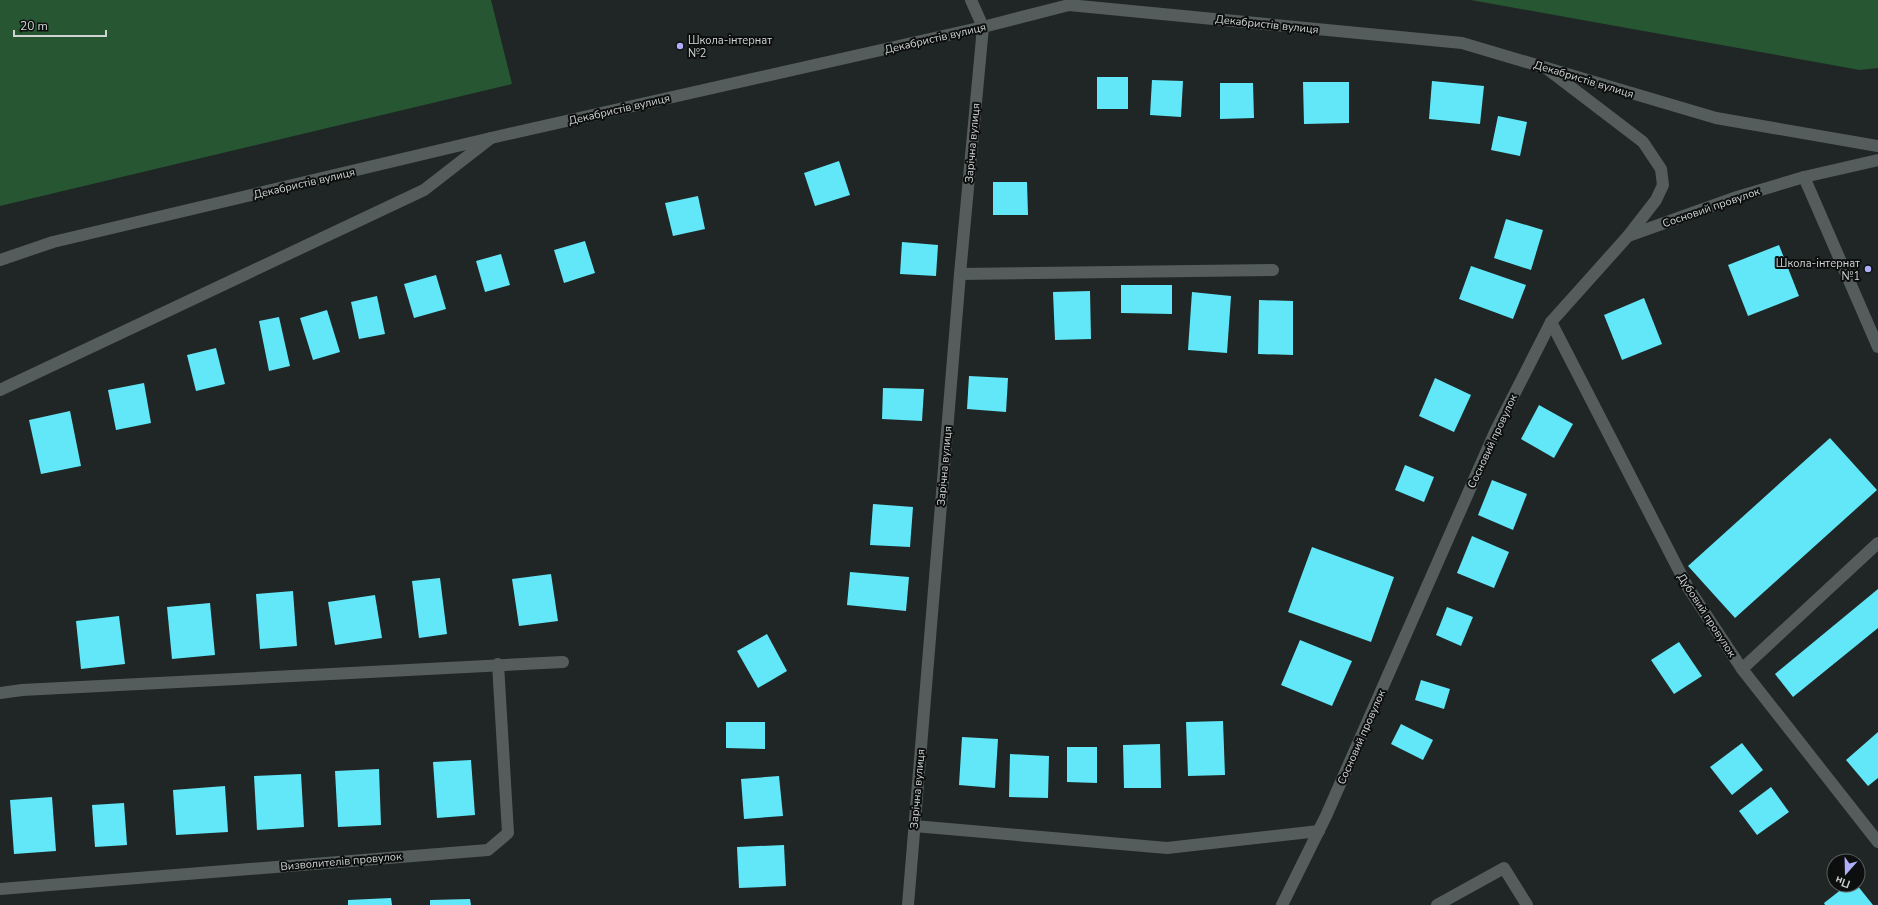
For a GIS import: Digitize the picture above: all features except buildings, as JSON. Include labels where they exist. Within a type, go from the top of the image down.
[{"type":"street","points":[[971,0],[983,27]]},
{"type":"street","name":"Декабристів вулиця","points":[[0,260],[52,242],[491,138],[983,27],[1069,5],[1462,43],[1716,118],[1878,146]]},
{"type":"street","name":"Зарічна вулиця","points":[[908,905],[960,274],[983,27]]},
{"type":"street","points":[[1544,67],[1643,142],[1661,169],[1663,185],[1656,200],[1628,236]]},
{"type":"street","points":[[0,390],[424,190],[491,138]]},
{"type":"street","name":"Сосновий провулок","points":[[1282,905],[1319,831],[1495,432],[1551,322],[1628,236],[1737,197],[1804,178],[1878,160]]},
{"type":"street","points":[[1804,178],[1878,347]]},
{"type":"street","points":[[960,274],[1273,270]]},
{"type":"street","name":"Дубовий провулок","points":[[1551,322],[1687,586],[1742,669],[1878,842]]},
{"type":"street","points":[[1742,669],[1878,543]]},
{"type":"street","points":[[0,693],[22,690],[498,664],[563,662]]},
{"type":"street","name":"Визволителів провулок","points":[[0,889],[488,850],[508,833],[498,664]]},
{"type":"street","points":[[914,826],[1167,848],[1319,831]]},
{"type":"street","points":[[1437,905],[1504,868],[1527,905]]},
{"type":"green space","points":[[0,0],[491,0],[512,84],[0,206]]},
{"type":"green space","points":[[1471,0],[1878,0],[1878,68],[1860,70]]},
{"type":"place","name":"Школа-інтернат №2","points":[[680,46]]},
{"type":"place","name":"Школа-інтернат №1","points":[[1868,269]]}]
